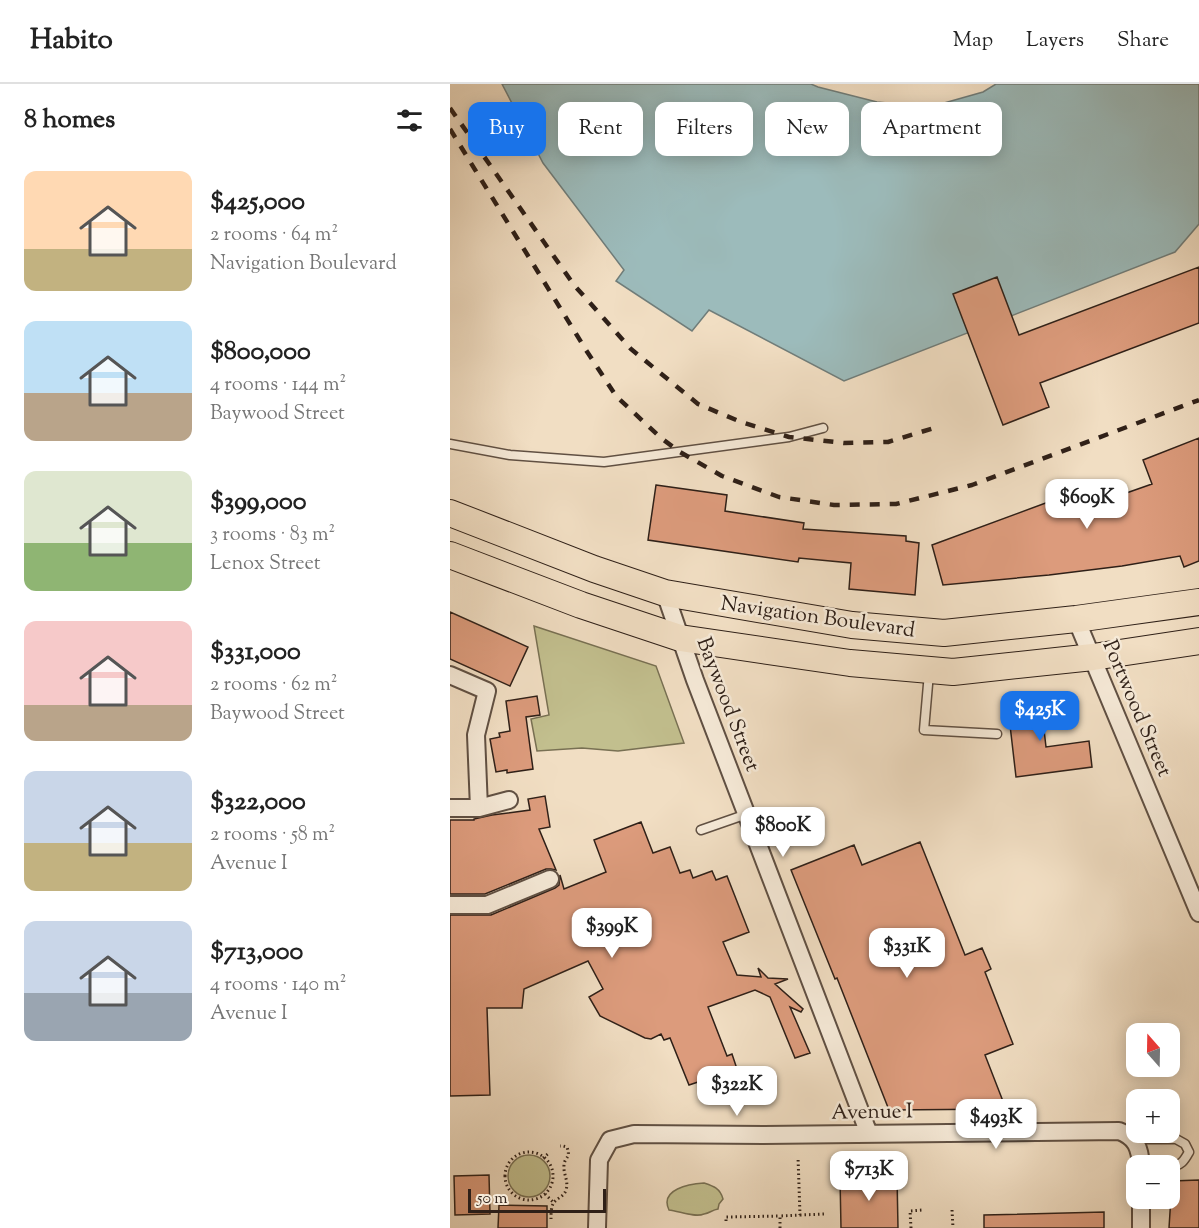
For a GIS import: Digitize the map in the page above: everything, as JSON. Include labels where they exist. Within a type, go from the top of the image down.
[{"type":"main road","name":"Navigation Boulevard","points":[[450,513],[594,569],[664,593],[852,625],[944,633],[1076,619],[1199,602]]},
{"type":"main road","name":"Navigation Boulevard","points":[[450,555],[680,639],[850,663],[953,672],[1093,657],[1199,641]]},
{"type":"street","name":"Baywood Street","points":[[664,593],[869,1134]]},
{"type":"street","name":"Portwood Street","points":[[1076,619],[1199,913]]},
{"type":"street","points":[[450,675],[487,691],[476,735],[479,807]]},
{"type":"street","points":[[450,808],[479,807],[509,800]]},
{"type":"street","points":[[450,905],[487,905],[550,879]]},
{"type":"street","name":"Avenue I","points":[[597,1228],[599,1160],[610,1140],[634,1134],[764,1135],[1119,1131],[1126,1134]]},
{"type":"street","points":[[1141,1209],[1141,1228]]},
{"type":"lane","points":[[450,444],[510,455],[604,462],[789,437],[823,428]]},
{"type":"lane","points":[[929,670],[924,730],[997,734]]},
{"type":"lane","points":[[701,830],[747,814]]},
{"type":"lane","points":[[1180,1141],[1185,1144],[1189,1152]]},
{"type":"lane","points":[[1189,1152],[1199,1152]]},
{"type":"lane","points":[[1180,1164],[1189,1152]]},
{"type":"path","points":[[551,1219],[554,1203],[566,1192],[568,1183],[564,1163],[569,1157],[569,1152],[567,1147],[560,1146]]},
{"type":"path","points":[[533,1153],[543,1158],[551,1166],[553,1173],[550,1188],[545,1194],[530,1200],[515,1196],[509,1190],[506,1182],[507,1166],[519,1155],[533,1153]]},
{"type":"path","points":[[543,1158],[549,1153]]},
{"type":"path","points":[[798,1157],[800,1215]]},
{"type":"path","points":[[545,1194],[554,1203]]},
{"type":"path","points":[[911,1228],[910,1211],[923,1210]]},
{"type":"path","points":[[952,1210],[953,1228]]},
{"type":"path","points":[[726,1221],[726,1217],[825,1214]]},
{"type":"path","points":[[780,1216],[780,1228]]},
{"type":"shaded area","points":[[534,626],[656,666],[684,743],[618,751],[582,748],[537,751],[531,719],[549,715]]},
{"type":"shaded area","points":[[529,1155],[537,1156],[544,1161],[549,1168],[549,1184],[544,1191],[537,1196],[529,1197],[521,1196],[514,1191],[509,1184],[508,1176],[509,1168],[514,1161],[521,1156]]},
{"type":"shaded area","points":[[704,1183],[716,1188],[722,1195],[723,1199],[718,1209],[700,1215],[669,1210],[668,1197],[672,1192],[684,1186]]},
{"type":"water","points":[[502,84],[811,84],[877,102],[861,102],[861,156],[1002,156],[1002,102],[948,102],[983,92],[996,84],[1199,84],[1199,224],[1175,252],[844,381],[709,310],[692,331],[616,281],[624,270],[539,156],[546,156],[546,102],[511,102]]},
{"type":"building","points":[[1199,267],[1199,323],[1040,383],[1049,407],[1003,425],[953,294],[997,277],[1019,335]]},
{"type":"building","points":[[1199,438],[1199,561],[1184,567],[1180,556],[1049,575],[943,585],[932,545],[1089,487],[1095,504],[1152,484],[1143,460]]},
{"type":"building","points":[[656,485],[727,495],[725,511],[804,523],[803,529],[906,536],[906,541],[919,543],[915,595],[849,589],[851,563],[799,558],[798,562],[648,540]]},
{"type":"building","points":[[450,612],[528,647],[510,686],[450,659]]},
{"type":"building","points":[[1040,695],[1046,747],[1089,741],[1092,767],[1016,777],[1007,699]]},
{"type":"building","points":[[537,696],[540,715],[526,717],[533,769],[507,773],[507,770],[496,772],[490,739],[500,737],[499,733],[510,731],[506,701]]},
{"type":"building","points":[[545,796],[550,827],[539,829],[556,870],[546,869],[485,894],[450,894],[450,820],[474,820],[530,810],[528,799]]},
{"type":"building","points":[[641,822],[653,853],[670,847],[680,873],[690,870],[693,878],[712,871],[716,880],[727,876],[749,932],[723,942],[737,975],[761,977],[758,968],[768,978],[788,979],[775,984],[803,1009],[801,1012],[790,1007],[810,1053],[795,1058],[770,997],[755,990],[708,1007],[727,1056],[732,1054],[737,1069],[689,1085],[670,1038],[664,1040],[661,1034],[651,1039],[645,1038],[600,1016],[589,997],[603,989],[588,961],[524,989],[522,1008],[487,1008],[490,1095],[450,1096],[450,915],[491,915],[555,888],[559,885],[560,875],[564,889],[606,872],[594,840]]},
{"type":"building","points":[[920,842],[965,955],[982,948],[991,969],[985,972],[1013,1044],[985,1055],[1006,1109],[889,1110],[791,870],[854,845],[862,865]]},
{"type":"building","points":[[489,1175],[490,1214],[455,1215],[454,1176]]},
{"type":"building","points":[[897,1176],[898,1228],[841,1228],[840,1177]]},
{"type":"building","points":[[1199,1180],[1199,1228],[1169,1228],[1170,1209],[1180,1209],[1180,1181]]},
{"type":"building","points":[[499,1205],[547,1206],[547,1228],[498,1228]]},
{"type":"building","points":[[1104,1212],[1104,1228],[984,1228],[984,1215]]},
{"type":"railway","points":[[450,108],[574,285],[631,349],[698,404],[741,422],[789,437],[844,443],[888,442],[934,428]]},
{"type":"railway","points":[[450,129],[616,396],[661,438],[680,452],[722,476],[779,497],[834,505],[896,504],[972,485],[1199,400]]}]
